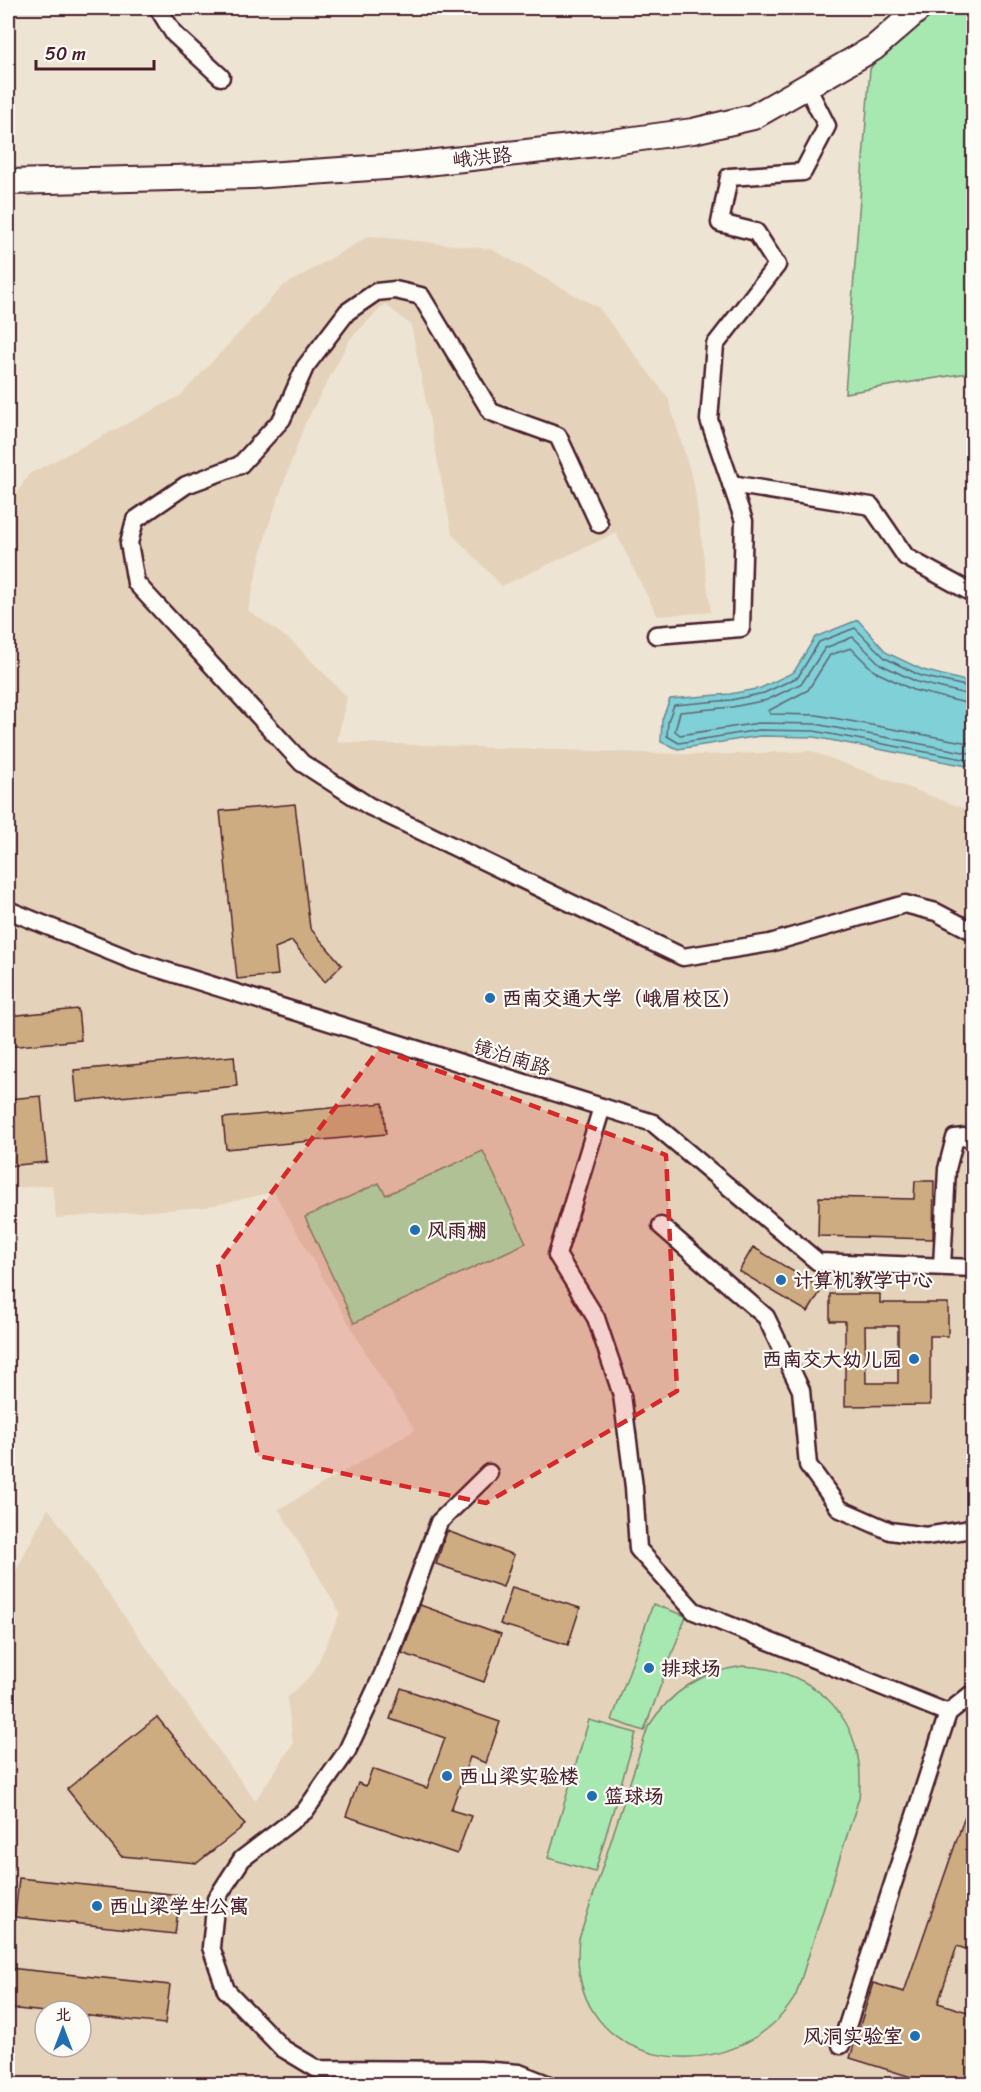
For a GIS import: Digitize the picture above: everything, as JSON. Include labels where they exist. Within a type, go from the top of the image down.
[{"type":"main road","name":"峨洪路","points":[[8,182],[252,176],[400,166],[693,131],[753,117],[874,48],[920,8]]},
{"type":"street","points":[[158,8],[174,34],[221,77]]},
{"type":"street","points":[[656,635],[741,628],[744,521],[709,420],[715,345],[777,266],[756,232],[720,223],[729,177],[803,172],[827,126],[807,87]]},
{"type":"street","points":[[598,524],[558,436],[491,412],[421,296],[395,290],[376,292],[346,312],[305,367],[282,419],[240,465],[186,485],[135,519],[129,543],[136,583],[302,763],[369,806],[683,957],[770,943],[905,904],[936,912],[974,932]]},
{"type":"street","points":[[731,484],[871,506],[906,557],[974,594]]},
{"type":"street","name":"镜泊南路","points":[[8,910],[134,961],[653,1123],[818,1262],[974,1268]]},
{"type":"street","points":[[602,1107],[557,1255],[597,1318],[622,1395],[634,1487],[638,1550],[694,1611],[948,1713]]},
{"type":"street","points":[[942,1266],[947,1169],[955,1138],[974,1136]]},
{"type":"street","points":[[661,1226],[766,1317],[801,1390],[808,1465],[840,1509],[890,1531],[926,1536],[965,1530],[974,1526]]},
{"type":"street","points":[[489,1473],[439,1522],[383,1674],[348,1751],[305,1811],[242,1859],[216,1899],[211,1947],[226,1990],[282,2048],[317,2069],[480,2070],[519,2073],[548,2085]]},
{"type":"street","points":[[841,2045],[948,1713],[974,1692]]},
{"type":"highlighted area","points":[[379,1049],[666,1155],[677,1391],[486,1503],[258,1456],[218,1264]]},
{"type":"shaded area","name":"西南交通大学（峨眉校区）","points":[[369,236],[491,249],[599,308],[668,398],[694,484],[711,612],[657,616],[616,533],[502,586],[452,534],[411,325],[385,304],[350,339],[304,426],[267,530],[248,610],[294,643],[347,697],[337,742],[701,755],[811,751],[973,812],[973,2084],[8,2084],[8,1586],[48,1508],[255,1801],[293,1744],[287,1698],[314,1672],[340,1613],[279,1509],[415,1430],[369,1359],[274,1192],[205,1207],[56,1218],[52,1185],[8,1189],[8,507],[29,474],[180,396],[282,287]]},
{"type":"green space","points":[[912,8],[973,8],[973,372],[845,393],[870,69]]},
{"type":"green space","name":"风雨棚","points":[[483,1151],[526,1243],[354,1323],[305,1217],[379,1183],[386,1195]]},
{"type":"green space","name":"排球场","points":[[653,1604],[686,1616],[644,1731],[612,1720]]},
{"type":"green space","points":[[743,1666],[770,1669],[794,1677],[815,1689],[833,1705],[846,1724],[855,1746],[860,1771],[859,1798],[796,1995],[770,2026],[737,2047],[699,2056],[661,2055],[627,2043],[599,2020],[582,1985],[579,1939],[648,1727],[667,1703],[688,1685],[714,1673]]},
{"type":"green space","name":"篮球场","points":[[589,1720],[636,1733],[595,1872],[548,1858]]},
{"type":"water","points":[[858,620],[887,653],[923,670],[973,683],[973,767],[814,737],[760,736],[678,749],[661,742],[662,720],[670,699],[730,694],[761,688],[794,672],[815,637]]},
{"type":"building","points":[[295,804],[310,928],[342,965],[325,982],[292,941],[275,948],[278,975],[237,979],[220,811]]},
{"type":"building","points":[[78,1009],[81,1040],[8,1047],[8,1016]]},
{"type":"building","points":[[234,1056],[237,1086],[77,1101],[74,1070]]},
{"type":"building","points":[[41,1096],[47,1162],[8,1166],[8,1099]]},
{"type":"building","points":[[383,1103],[386,1134],[226,1149],[223,1118]]},
{"type":"building","points":[[915,1181],[934,1181],[933,1239],[818,1236],[819,1197],[914,1199]]},
{"type":"building","name":"计算机教学中心","points":[[753,1247],[822,1289],[808,1312],[739,1271]]},
{"type":"building","name":"西南交大幼儿园","points":[[830,1294],[880,1294],[880,1303],[948,1303],[948,1336],[930,1336],[930,1405],[845,1406],[845,1321],[830,1321]],"holes":[[[865,1326],[898,1326],[898,1383],[866,1383]]]},
{"type":"building","points":[[447,1531],[514,1555],[503,1587],[436,1564]]},
{"type":"building","points":[[512,1587],[580,1608],[568,1645],[500,1624]]},
{"type":"building","points":[[420,1605],[501,1634],[484,1682],[402,1653]]},
{"type":"building","name":"西山梁实验楼","points":[[401,1688],[500,1722],[486,1763],[470,1757],[451,1810],[471,1816],[457,1854],[346,1816],[358,1783],[366,1786],[372,1769],[427,1788],[445,1738],[390,1719]]},
{"type":"building","points":[[157,1717],[245,1825],[197,1863],[121,1856],[67,1789]]},
{"type":"building","points":[[972,1796],[974,1885],[966,1906],[974,1908],[974,1952],[957,1946],[938,2003],[974,2014],[974,2085],[937,2085],[850,2058],[873,1983],[904,1992]]},
{"type":"building","name":"西山梁学生公寓","points":[[19,1878],[180,1895],[175,1934],[15,1917]]},
{"type":"building","points":[[9,1968],[170,1985],[165,2024],[93,2016],[93,1999],[33,1999],[33,2011],[8,2008]]},
{"type":"place","name":"西南交通大学（峨眉校区）","points":[[490,998]]},
{"type":"place","name":"风雨棚","points":[[415,1230]]},
{"type":"place","name":"计算机教学中心","points":[[781,1280]]},
{"type":"place","name":"西南交大幼儿园","points":[[914,1359]]},
{"type":"place","name":"排球场","points":[[649,1668]]},
{"type":"place","name":"西山梁实验楼","points":[[447,1776]]},
{"type":"place","name":"篮球场","points":[[592,1796]]},
{"type":"place","name":"西山梁学生公寓","points":[[97,1906]]},
{"type":"place","name":"风洞实验室","points":[[915,2036]]}]
